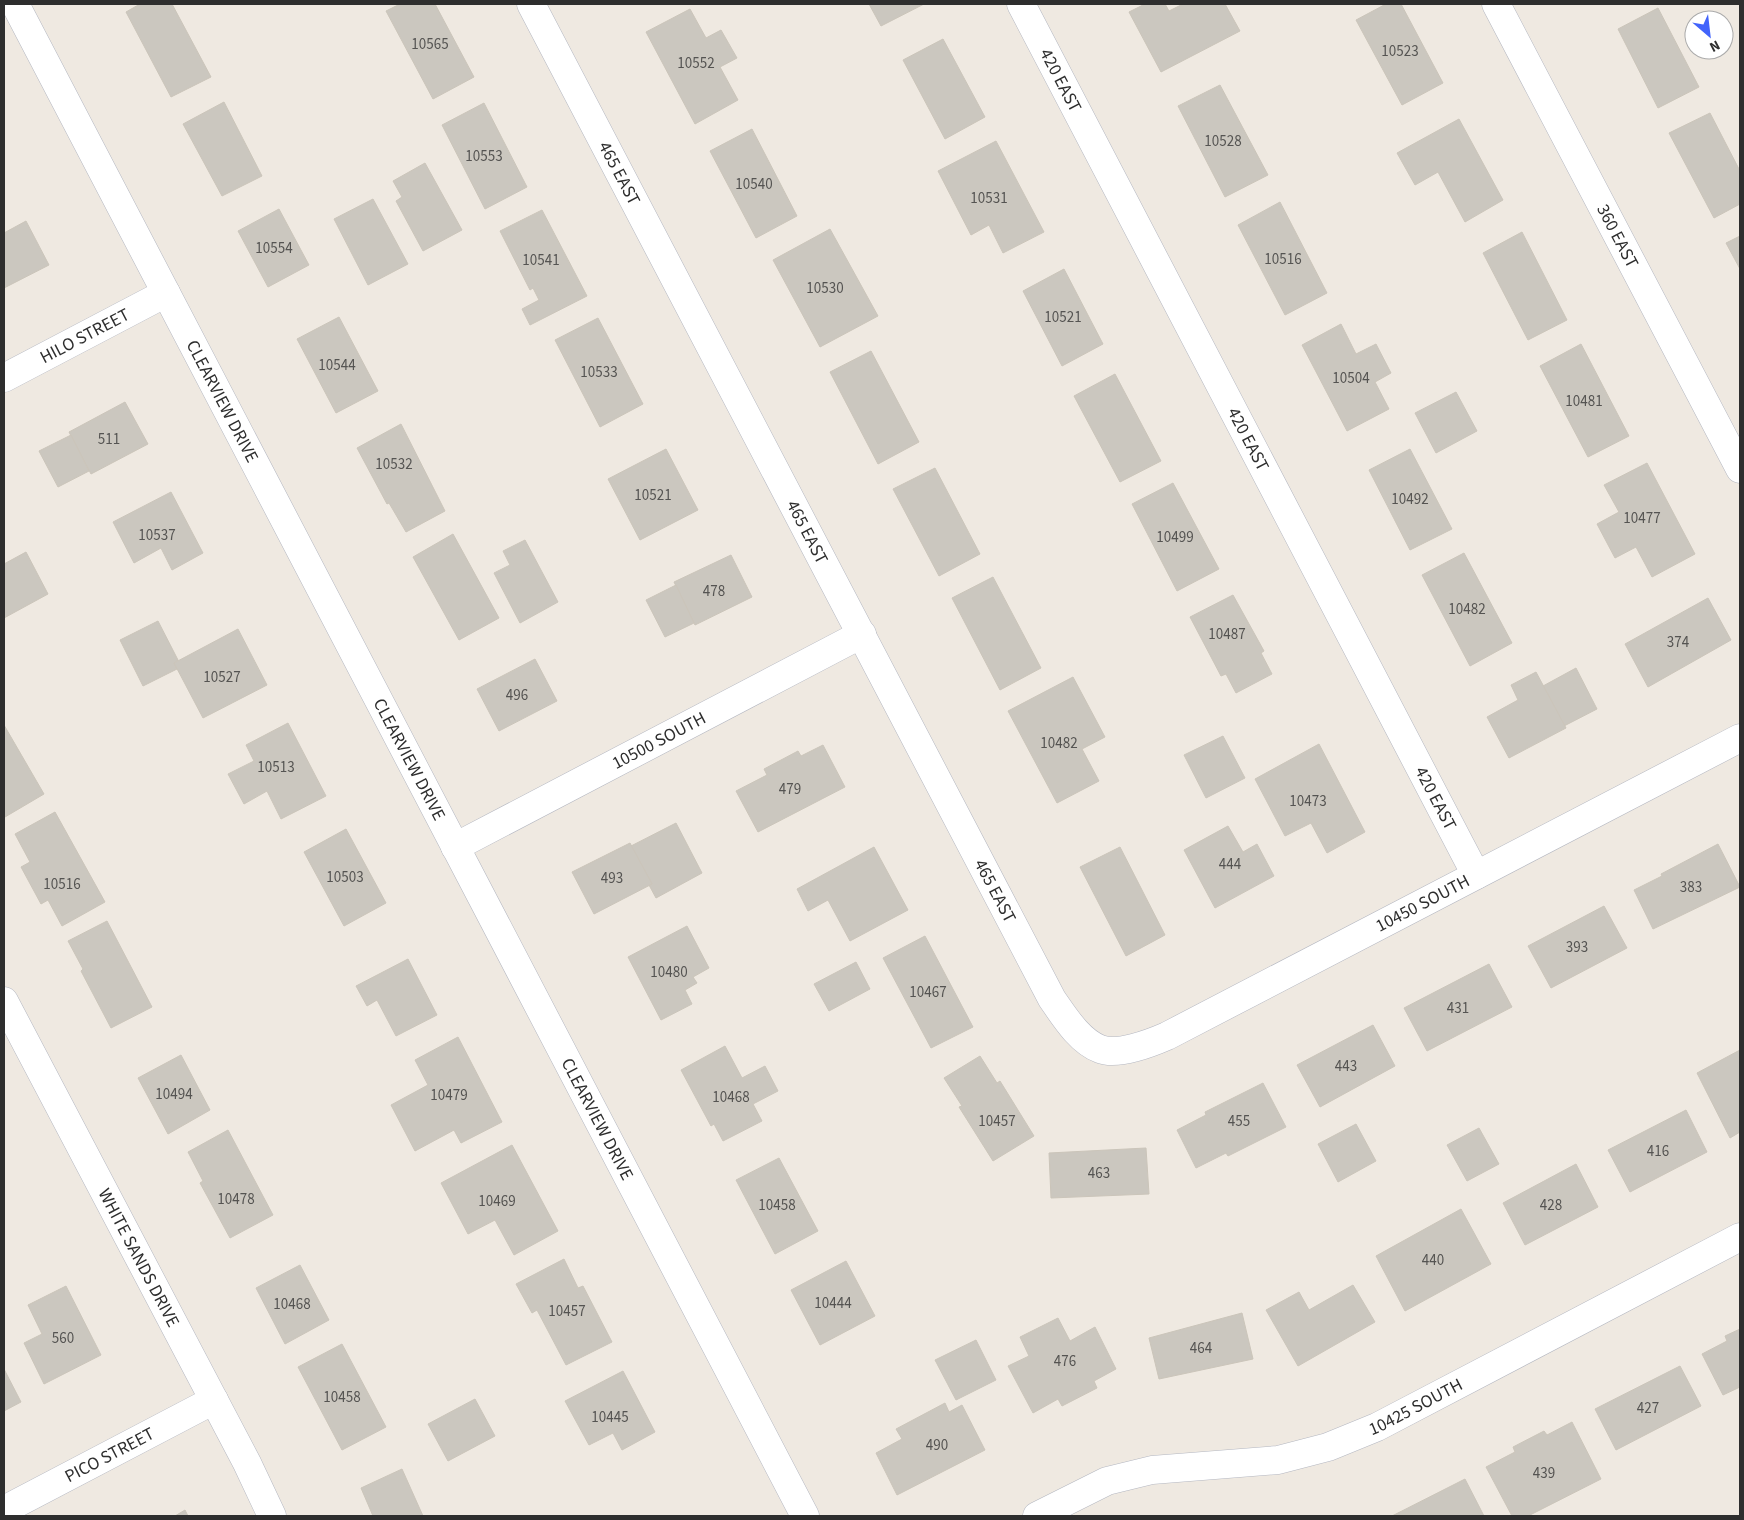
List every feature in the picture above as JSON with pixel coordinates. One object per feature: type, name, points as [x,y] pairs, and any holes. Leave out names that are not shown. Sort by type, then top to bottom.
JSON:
[{"type":"street","name":"CLEARVIEW DRIVE","points":[[15,4],[805,1516]]},
{"type":"street","name":"465 EAST","points":[[532,4],[1052,999],[1065,1018],[1082,1036],[1100,1050]]},
{"type":"street","name":"420 EAST","points":[[1021,4],[1476,875]]},
{"type":"street","name":"360 EAST","points":[[1496,4],[1740,469]]},
{"type":"street","name":"HILO STREET","points":[[4,378],[166,292]]},
{"type":"street","name":"10500 SOUTH","points":[[455,846],[862,634]]},
{"type":"street","name":"10450 SOUTH","points":[[1100,1050],[1122,1050],[1146,1045],[1167,1036],[1740,738]]},
{"type":"street","name":"WHITE SANDS DRIVE","points":[[4,1001],[247,1462],[272,1516]]},
{"type":"street","name":"10425 SOUTH","points":[[1036,1516],[1107,1481],[1152,1470],[1278,1460],[1328,1448],[1377,1427],[1740,1237]]},
{"type":"street","name":"PICO STREET","points":[[4,1510],[214,1400]]},
{"type":"building","points":[[140,4],[172,4],[211,77],[171,97],[126,12]]},
{"type":"building","points":[[400,4],[435,4],[474,77],[433,99],[386,11]]},
{"type":"building","points":[[869,4],[924,4],[881,26]]},
{"type":"building","points":[[1145,4],[1165,4],[1169,11],[1183,4],[1225,4],[1240,31],[1161,72],[1129,12]]},
{"type":"building","points":[[1386,4],[1401,4],[1443,83],[1402,105],[1356,20]]},
{"type":"building","points":[[1658,8],[1699,87],[1658,108],[1618,29]]},
{"type":"building","points":[[690,9],[706,38],[721,30],[737,58],[720,67],[738,100],[695,124],[646,32]]},
{"type":"building","points":[[943,39],[985,117],[945,139],[903,60]]},
{"type":"building","points":[[1220,85],[1268,175],[1225,197],[1178,106]]},
{"type":"building","points":[[224,102],[262,176],[222,196],[183,124]]},
{"type":"building","points":[[484,103],[527,187],[485,209],[442,125]]},
{"type":"building","points":[[1710,113],[1740,171],[1740,204],[1714,218],[1669,133]]},
{"type":"building","points":[[1459,119],[1503,200],[1465,222],[1438,172],[1415,185],[1397,153]]},
{"type":"building","points":[[752,129],[797,216],[756,238],[710,151]]},
{"type":"building","points":[[996,141],[1044,232],[1003,253],[989,225],[971,235],[938,171]]},
{"type":"building","points":[[425,163],[462,230],[423,251],[396,201],[402,197],[393,181]]},
{"type":"building","points":[[373,199],[408,264],[368,285],[334,219]]},
{"type":"building","points":[[1280,202],[1327,293],[1285,315],[1238,225]]},
{"type":"building","points":[[279,209],[309,265],[268,287],[238,231]]},
{"type":"building","points":[[542,210],[587,296],[530,325],[522,309],[539,300],[533,288],[530,290],[500,231]]},
{"type":"building","points":[[26,221],[49,265],[4,288],[4,233]]},
{"type":"building","points":[[830,229],[878,316],[820,347],[773,260]]},
{"type":"building","points":[[1522,232],[1567,320],[1528,340],[1483,253]]},
{"type":"building","points":[[1740,236],[1740,269],[1726,243]]},
{"type":"building","points":[[1064,269],[1103,344],[1062,366],[1023,291]]},
{"type":"building","points":[[339,317],[378,391],[336,413],[297,339]]},
{"type":"building","points":[[598,318],[643,404],[600,427],[555,340]]},
{"type":"building","points":[[1341,324],[1356,354],[1376,344],[1391,373],[1375,382],[1389,409],[1347,431],[1302,345]]},
{"type":"building","points":[[1581,344],[1629,436],[1588,457],[1540,366]]},
{"type":"building","points":[[871,351],[919,442],[878,464],[830,372]]},
{"type":"building","points":[[1115,374],[1161,461],[1120,482],[1074,396]]},
{"type":"building","points":[[1456,392],[1477,431],[1436,453],[1415,413]]},
{"type":"building","points":[[125,402],[148,444],[91,474],[69,432]]},
{"type":"building","points":[[401,424],[445,511],[406,532],[389,503],[387,504],[357,448]]},
{"type":"building","points":[[71,435],[89,471],[58,487],[39,451]]},
{"type":"building","points":[[666,449],[698,510],[640,540],[608,479]]},
{"type":"building","points":[[1410,449],[1452,529],[1410,550],[1369,470]]},
{"type":"building","points":[[1647,463],[1695,554],[1652,577],[1636,547],[1615,558],[1597,524],[1619,512],[1604,485]]},
{"type":"building","points":[[935,468],[980,554],[939,576],[893,489]]},
{"type":"building","points":[[1173,483],[1219,569],[1177,591],[1132,504]]},
{"type":"building","points":[[171,492],[203,553],[172,570],[161,548],[134,563],[113,522]]},
{"type":"building","points":[[453,534],[499,618],[459,640],[413,557]]},
{"type":"building","points":[[525,540],[558,602],[520,623],[494,573],[510,565],[503,551]]},
{"type":"building","points":[[26,552],[48,594],[4,618],[4,564]]},
{"type":"building","points":[[1464,553],[1512,643],[1470,666],[1422,575]]},
{"type":"building","points":[[731,555],[752,597],[695,625],[674,582]]},
{"type":"building","points":[[993,577],[1041,668],[1000,690],[952,598]]},
{"type":"building","points":[[676,585],[694,623],[665,637],[646,600]]},
{"type":"building","points":[[1233,595],[1264,651],[1261,653],[1272,674],[1236,693],[1226,674],[1221,676],[1190,617]]},
{"type":"building","points":[[1708,598],[1731,640],[1648,687],[1625,644]]},
{"type":"building","points":[[158,621],[178,660],[174,663],[177,669],[143,686],[120,640]]},
{"type":"building","points":[[238,629],[267,685],[203,718],[174,663]]},
{"type":"building","points":[[535,659],[557,701],[499,731],[477,689]]},
{"type":"building","points":[[1576,668],[1597,709],[1564,726],[1543,686]]},
{"type":"building","points":[[1536,672],[1566,728],[1509,758],[1487,717],[1518,700],[1511,685]]},
{"type":"building","points":[[1073,677],[1105,737],[1082,749],[1099,781],[1057,803],[1008,711]]},
{"type":"building","points":[[288,723],[326,796],[281,819],[267,791],[244,804],[228,774],[254,761],[246,745]]},
{"type":"building","points":[[4,725],[44,794],[5,817],[4,815]]},
{"type":"building","points":[[1223,736],[1245,778],[1206,798],[1184,755]]},
{"type":"building","points":[[1319,744],[1365,832],[1327,853],[1311,823],[1285,836],[1255,779]]},
{"type":"building","points":[[823,745],[845,787],[758,832],[736,791],[767,775],[764,769],[798,751],[801,756]]},
{"type":"building","points":[[55,812],[105,902],[62,926],[48,900],[41,904],[21,867],[30,862],[15,834]]},
{"type":"building","points":[[676,823],[702,873],[656,898],[649,885],[652,884],[631,846]]},
{"type":"building","points":[[1228,826],[1243,852],[1257,844],[1274,876],[1215,908],[1184,850]]},
{"type":"building","points":[[346,829],[386,903],[344,926],[304,852]]},
{"type":"building","points":[[630,843],[652,884],[594,914],[572,872]]},
{"type":"building","points":[[1718,844],[1740,887],[1653,929],[1634,890]]},
{"type":"building","points":[[874,847],[908,910],[850,941],[828,900],[808,911],[797,889]]},
{"type":"building","points":[[1120,847],[1165,935],[1126,956],[1080,867]]},
{"type":"building","points":[[1604,906],[1627,948],[1551,988],[1528,946]]},
{"type":"building","points":[[107,921],[152,1007],[111,1028],[81,971],[83,969],[68,941]]},
{"type":"building","points":[[687,926],[709,968],[693,977],[697,983],[685,990],[692,1004],[661,1020],[628,957]]},
{"type":"building","points":[[925,936],[973,1027],[931,1048],[883,958]]},
{"type":"building","points":[[408,959],[437,1015],[396,1036],[377,1000],[367,1006],[356,986]]},
{"type":"building","points":[[856,962],[870,989],[829,1011],[814,984]]},
{"type":"building","points":[[1489,964],[1512,1007],[1427,1051],[1404,1008]]},
{"type":"building","points":[[1373,1025],[1395,1066],[1320,1107],[1297,1065]]},
{"type":"building","points":[[458,1037],[502,1122],[461,1143],[454,1130],[415,1151],[391,1105],[428,1085],[415,1060]]},
{"type":"building","points":[[725,1046],[742,1078],[765,1066],[778,1091],[753,1104],[762,1121],[723,1141],[714,1124],[711,1126],[681,1070]]},
{"type":"building","points":[[1740,1050],[1740,1132],[1730,1138],[1697,1073]]},
{"type":"building","points":[[181,1055],[210,1110],[168,1134],[138,1078]]},
{"type":"building","points":[[980,1056],[997,1083],[1000,1081],[1034,1136],[993,1161],[959,1107],[962,1106],[944,1078]]},
{"type":"building","points":[[1263,1083],[1286,1127],[1228,1156],[1226,1153],[1196,1168],[1177,1130],[1206,1115],[1205,1112]]},
{"type":"building","points":[[1686,1110],[1707,1152],[1630,1192],[1608,1150]]},
{"type":"building","points":[[1356,1124],[1376,1161],[1338,1182],[1318,1144]]},
{"type":"building","points":[[1479,1128],[1499,1164],[1467,1181],[1447,1145]]},
{"type":"building","points":[[228,1130],[273,1215],[230,1238],[200,1183],[203,1181],[188,1152]]},
{"type":"building","points":[[512,1145],[558,1231],[514,1255],[495,1220],[468,1234],[441,1183]]},
{"type":"building","points":[[1146,1148],[1149,1194],[1051,1198],[1049,1153]]},
{"type":"building","points":[[779,1158],[818,1231],[775,1254],[736,1180]]},
{"type":"building","points":[[1576,1164],[1598,1207],[1525,1245],[1503,1203]]},
{"type":"building","points":[[1461,1209],[1491,1264],[1405,1311],[1376,1256]]},
{"type":"building","points":[[564,1259],[578,1288],[583,1286],[612,1342],[566,1365],[537,1310],[532,1313],[516,1284]]},
{"type":"building","points":[[846,1261],[875,1316],[820,1345],[791,1290]]},
{"type":"building","points":[[300,1265],[329,1320],[285,1344],[256,1288]]},
{"type":"building","points":[[1353,1285],[1375,1322],[1298,1366],[1266,1310],[1299,1292],[1309,1310]]},
{"type":"building","points":[[66,1286],[101,1355],[44,1384],[24,1343],[42,1334],[28,1305]]},
{"type":"building","points":[[1242,1313],[1253,1359],[1159,1379],[1149,1338]]},
{"type":"building","points":[[1058,1318],[1070,1341],[1095,1327],[1116,1369],[1094,1381],[1097,1388],[1062,1406],[1058,1399],[1033,1413],[1008,1366],[1029,1356],[1020,1337]]},
{"type":"building","points":[[1740,1329],[1740,1387],[1723,1395],[1702,1354],[1727,1341],[1725,1336]]},
{"type":"building","points":[[976,1340],[996,1380],[956,1400],[935,1360]]},
{"type":"building","points":[[342,1344],[386,1427],[342,1450],[298,1367]]},
{"type":"building","points":[[1680,1366],[1701,1406],[1616,1450],[1595,1409]]},
{"type":"building","points":[[4,1369],[21,1402],[4,1411]]},
{"type":"building","points":[[623,1371],[655,1432],[622,1450],[613,1433],[589,1445],[565,1401]]},
{"type":"building","points":[[475,1399],[495,1436],[448,1461],[428,1424]]},
{"type":"building","points":[[945,1403],[949,1412],[962,1405],[985,1450],[897,1495],[876,1453],[902,1439],[896,1429]]},
{"type":"building","points":[[1572,1422],[1601,1479],[1528,1516],[1512,1516],[1486,1467],[1515,1452],[1513,1447],[1544,1431],[1547,1435]]},
{"type":"building","points":[[402,1469],[423,1516],[373,1516],[361,1488]]},
{"type":"building","points":[[1465,1479],[1484,1516],[1392,1516]]},
{"type":"building","points":[[185,1510],[188,1516],[175,1516]]}]
